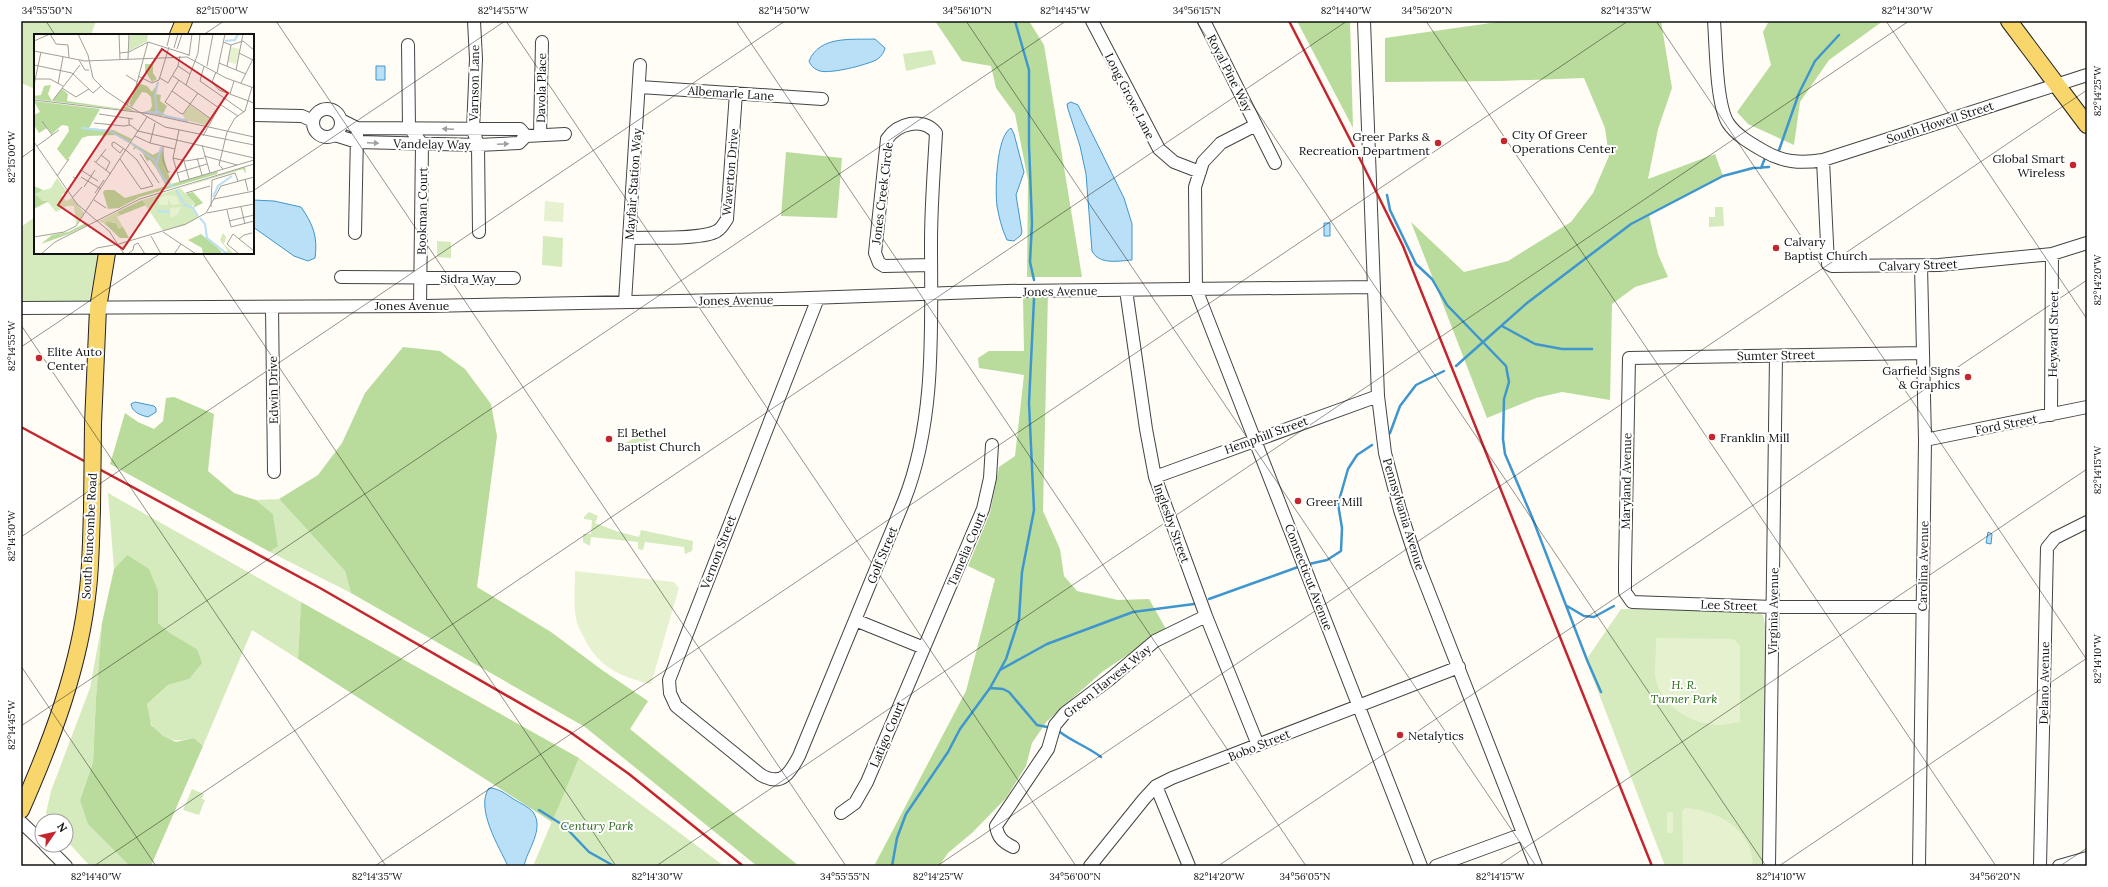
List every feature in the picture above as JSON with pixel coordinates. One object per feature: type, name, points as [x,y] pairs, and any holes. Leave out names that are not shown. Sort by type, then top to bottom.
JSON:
[{"type":"main road","points":[[178,34],[184,21]]},
{"type":"main road","points":[[2009,21],[2087,125]]},
{"type":"main road","name":"South Buncombe Road","points":[[21,810],[48,748],[78,649],[88,589],[92,510],[92,424],[98,308],[107,254]]},
{"type":"street","name":"Varnson Lane","points":[[474,21],[476,59],[473,130],[478,145],[479,232]]},
{"type":"street","name":"Long Grove Lane","points":[[1092,21],[1159,149],[1174,162],[1200,172]]},
{"type":"street","name":"Royal Pine Way","points":[[1204,21],[1275,163]]},
{"type":"street","name":"Pennsylvania Avenue","points":[[1364,21],[1378,396],[1385,453],[1400,510],[1417,562],[1536,866]]},
{"type":"street","name":"South Howell Street","points":[[1714,21],[1722,107],[1729,124],[1747,141],[1776,158],[1797,163],[1823,160],[2087,75]]},
{"type":"street","name":"Davola Place","points":[[540,135],[542,42]]},
{"type":"street","points":[[408,46],[409,127],[422,144]]},
{"type":"street","name":"Mayfair Station Way","points":[[625,302],[640,87],[640,65]]},
{"type":"street","name":"Albemarle Lane","points":[[640,87],[822,99]]},
{"type":"street","name":"Waverton Drive","points":[[629,238],[701,236],[716,232],[723,226],[727,220],[736,93]]},
{"type":"street","points":[[327,109],[336,112],[341,120],[340,129],[335,135],[326,138],[317,134],[313,126],[313,121],[318,112],[327,109]]},
{"type":"street","points":[[254,115],[302,116],[313,121]]},
{"type":"street","name":"Vandelay Way","points":[[341,120],[357,128],[409,127],[473,130],[520,129],[526,136]]},
{"type":"street","name":"Jones Creek Circle","points":[[931,265],[884,266],[879,263],[875,252],[887,139],[892,131],[897,128],[917,123],[927,126],[936,133],[931,294]]},
{"type":"street","points":[[1196,289],[1195,187],[1203,162],[1221,142],[1256,125]]},
{"type":"street","points":[[355,233],[357,128]]},
{"type":"street","name":"Vandelay Way","points":[[335,135],[357,142],[478,145],[519,143],[526,136],[565,134]]},
{"type":"street","name":"Bookman Court","points":[[420,306],[422,144]]},
{"type":"street","name":"Calvary Street","points":[[1823,160],[1828,264],[1832,266],[1921,266],[2052,254],[2087,243]]},
{"type":"street","name":"Heyward Street","points":[[2051,415],[2052,254]]},
{"type":"street","name":"Carolina Avenue","points":[[1919,866],[1925,440],[1921,266]]},
{"type":"street","name":"Sidra Way","points":[[341,277],[514,278]]},
{"type":"street","name":"Jones Avenue","points":[[21,308],[420,306],[1126,290],[1374,287]]},
{"type":"street","name":"Connecticut Avenue","points":[[1196,289],[1421,866]]},
{"type":"street","name":"Inglesby Street","points":[[1126,290],[1146,429],[1155,477],[1206,616],[1258,745]]},
{"type":"street","name":"Golf Street","points":[[761,775],[768,779],[776,780],[783,778],[791,770],[816,718],[918,463],[926,400],[932,311],[931,294]]},
{"type":"street","name":"Vernon Street","points":[[761,775],[676,706],[670,693],[669,680],[818,298]]},
{"type":"street","name":"Edwin Drive","points":[[272,307],[274,472]]},
{"type":"street","name":"Sumter Street","points":[[1629,358],[1923,353]]},
{"type":"street","name":"Virginia Avenue","points":[[1769,866],[1776,356]]},
{"type":"street","name":"Maryland Avenue","points":[[1629,358],[1625,592],[1632,602]]},
{"type":"street","name":"Hemphill Street","points":[[1155,477],[1378,396]]},
{"type":"street","name":"Ford Street","points":[[1925,440],[2087,407]]},
{"type":"street","name":"Tamelia Court","points":[[924,648],[983,510],[989,484],[992,445]]},
{"type":"street","name":"Delano Avenue","points":[[2040,866],[2047,548],[2055,538],[2087,522]]},
{"type":"street","name":"Lee Street","points":[[1632,602],[1773,606],[1922,607]]},
{"type":"street","name":"Green Harvest Way","points":[[1013,847],[997,835],[996,826],[1048,749],[1055,725],[1065,713],[1155,642],[1206,616]]},
{"type":"street","points":[[855,620],[924,648]]},
{"type":"street","name":"Latigo Court","points":[[841,813],[855,803],[867,782],[924,648]]},
{"type":"street","name":"Bobo Street","points":[[1090,866],[1156,786],[1172,778],[1459,667]]},
{"type":"street","points":[[1156,786],[1189,866]]},
{"type":"street","points":[[21,822],[34,834]]},
{"type":"street","points":[[1436,866],[1523,834]]},
{"type":"street","points":[[53,853],[66,866]]},
{"type":"street","points":[[2059,866],[2087,858]]},
{"type":"green space","points":[[21,21],[96,21],[91,34],[34,34],[34,89],[21,83]]},
{"type":"green space","points":[[935,21],[1029,21],[1044,45],[1082,277],[1027,277],[1028,180],[1015,114],[996,88],[991,66],[962,61]]},
{"type":"green space","points":[[1297,21],[1350,21],[1353,128]]},
{"type":"green space","points":[[1505,21],[1661,21],[1672,88],[1658,129],[1648,179],[1715,154],[1723,176],[1649,215],[1658,254],[1668,277],[1635,287],[1612,304],[1610,400],[1562,392],[1536,398],[1487,418],[1411,222],[1464,272],[1508,261],[1571,222],[1593,193],[1609,156],[1605,128],[1584,78],[1500,81],[1385,82],[1385,38]]},
{"type":"green space","points":[[1769,21],[1883,21],[1829,60],[1800,102],[1794,145],[1748,124],[1737,112],[1771,65],[1763,32]]},
{"type":"green space","points":[[932,50],[936,64],[906,71],[903,54]]},
{"type":"green space","points":[[786,152],[842,158],[837,218],[781,216]]},
{"type":"green space","points":[[545,201],[564,203],[563,222],[544,221]]},
{"type":"green space","points":[[1715,207],[1723,207],[1724,226],[1709,227],[1709,217],[1715,217]]},
{"type":"green space","points":[[34,218],[34,254],[99,254],[89,302],[21,306],[21,227]]},
{"type":"green space","points":[[543,236],[563,238],[562,267],[542,265]]},
{"type":"green space","points":[[437,241],[451,242],[451,258],[437,257]]},
{"type":"green space","points":[[1048,293],[1043,511],[1060,549],[1064,576],[1077,591],[1118,600],[1149,599],[1166,629],[1102,672],[1047,721],[1032,743],[1026,766],[1006,798],[973,832],[948,853],[939,866],[874,866],[966,691],[995,579],[968,566],[990,513],[999,467],[1015,456],[1024,375],[979,368],[978,358],[989,351],[1024,351],[1023,298]]},
{"type":"green space","points":[[403,347],[440,351],[465,369],[491,404],[497,436],[477,587],[551,632],[602,670],[648,701],[630,729],[799,866],[757,866],[585,727],[351,593],[345,571],[279,499],[318,475],[342,443],[365,393]]},
{"type":"green space","points":[[174,397],[214,414],[208,471],[234,493],[256,500],[273,514],[278,546],[270,552],[110,464],[125,413],[138,422],[154,429],[163,421],[166,398]]},
{"type":"green space","points":[[648,431],[652,439],[629,451],[625,443]]},
{"type":"green space","points":[[108,493],[301,602],[298,659],[252,630],[203,746],[194,738],[176,740],[166,738],[156,731],[148,715],[147,704],[168,685],[189,679],[197,649],[170,633],[158,623],[158,591],[127,555],[114,569]]},
{"type":"green space","points":[[279,499],[345,571],[351,593],[270,552],[278,546],[273,514],[256,500]]},
{"type":"green space","points":[[589,512],[598,516],[595,523],[616,531],[639,537],[641,530],[693,541],[692,551],[685,554],[684,547],[645,542],[643,550],[638,549],[638,542],[591,537],[590,546],[583,542],[583,534],[591,534],[592,520],[584,519]]},
{"type":"green space","points":[[127,555],[149,569],[158,591],[158,623],[170,633],[197,649],[202,663],[189,679],[168,685],[147,704],[151,725],[163,736],[176,742],[194,738],[203,746],[151,866],[130,866],[88,824],[80,800],[93,762],[102,623],[114,569]]},
{"type":"green space","points":[[575,571],[674,582],[679,588],[651,684],[630,678],[612,670],[597,658],[591,650],[577,623],[575,604]]},
{"type":"green space","points":[[301,602],[579,758],[552,822],[298,659]]},
{"type":"green space","name":"H. R. Turner Park","points":[[1621,609],[1750,610],[1763,615],[1766,629],[1762,866],[1665,866],[1586,660]]},
{"type":"green space","points":[[102,623],[93,762],[80,800],[130,866],[90,866],[74,849],[74,813],[46,813],[51,791],[90,688]]},
{"type":"green space","points":[[1656,638],[1734,639],[1740,646],[1740,722],[1721,725],[1707,724],[1687,717],[1669,704],[1658,686],[1655,675]]},
{"type":"green space","name":"Century Park","points":[[579,758],[724,866],[533,866]]},
{"type":"green space","points":[[192,789],[204,794],[202,799],[205,800],[199,815],[183,810]]},
{"type":"green space","points":[[1685,808],[1721,817],[1731,824],[1740,832],[1747,842],[1751,853],[1753,866],[1683,866],[1682,811]]},
{"type":"green space","points":[[1667,812],[1673,812],[1673,833],[1667,833]]},
{"type":"water","points":[[875,39],[885,48],[884,52],[877,59],[865,64],[825,72],[814,68],[809,61],[814,53],[829,43],[847,40]]},
{"type":"water","points":[[376,66],[385,66],[385,80],[376,80]]},
{"type":"water","points":[[1071,102],[1078,105],[1124,198],[1132,224],[1132,260],[1104,260],[1095,255],[1092,251],[1086,174],[1080,146],[1068,109],[1067,104]]},
{"type":"water","points":[[1011,128],[1024,172],[1016,195],[1022,232],[1021,235],[1014,241],[1007,240],[1005,236],[996,199],[999,152],[1006,133]]},
{"type":"water","points":[[254,200],[274,201],[301,207],[309,219],[314,231],[316,244],[315,258],[308,261],[294,256],[254,228]]},
{"type":"water","points":[[1324,223],[1330,223],[1330,236],[1324,236]]},
{"type":"water","points":[[135,402],[154,406],[156,408],[156,412],[148,417],[139,414],[133,409],[131,404]]},
{"type":"water","points":[[1988,532],[1992,534],[1991,544],[1986,543]]},
{"type":"water","points":[[489,788],[500,790],[533,812],[537,825],[536,832],[524,866],[508,866],[494,838],[486,816],[485,806],[485,796]]},
{"type":"waterway","points":[[1015,21],[1029,70],[1029,145],[1032,223],[1030,262],[1034,280]]},
{"type":"waterway","points":[[1778,153],[1799,93],[1815,61],[1839,35]]},
{"type":"waterway","points":[[1761,168],[1765,158]]},
{"type":"waterway","points":[[1456,366],[1527,303],[1631,224],[1723,176],[1753,168],[1769,167]]},
{"type":"waterway","points":[[1387,195],[1390,210],[1416,264],[1432,279],[1447,305],[1506,366],[1509,382],[1504,399],[1503,439],[1505,454],[1532,517],[1587,660],[1601,692]]},
{"type":"waterway","points":[[892,866],[897,838],[906,814],[948,752],[960,729],[990,688],[1006,659],[1019,619],[1022,572],[1034,510],[1029,403],[1034,299]]},
{"type":"waterway","points":[[1502,326],[1535,344],[1562,349],[1592,349]]},
{"type":"waterway","points":[[1390,433],[1400,406],[1416,385],[1444,371]]},
{"type":"waterway","points":[[1309,564],[1327,560],[1341,551],[1342,528],[1338,504],[1348,469],[1357,455],[1372,445]]},
{"type":"waterway","points":[[1209,599],[1298,567]]},
{"type":"waterway","points":[[1000,670],[1047,644],[1133,612],[1194,604]]},
{"type":"waterway","points":[[1567,606],[1584,616],[1594,617],[1614,606]]},
{"type":"waterway","points":[[990,688],[1003,689],[1009,692],[1037,725],[1047,727]]},
{"type":"waterway","points":[[1060,732],[1101,757]]},
{"type":"waterway","points":[[539,810],[566,827]]},
{"type":"waterway","points":[[569,831],[589,852],[614,866]]},
{"type":"railway","points":[[1289,21],[1403,246],[1652,866]]},
{"type":"railway","points":[[21,427],[320,588],[570,732],[629,774],[743,866]]},
{"type":"place","name":"City Of Greer Operations Center","points":[[1504,141]]},
{"type":"place","name":"Greer Parks & Recreation Department","points":[[1438,143]]},
{"type":"place","name":"Global Smart Wireless","points":[[2073,165]]},
{"type":"place","name":"Calvary Baptist Church","points":[[1776,248]]},
{"type":"place","name":"Elite Auto Center","points":[[39,358]]},
{"type":"place","name":"Garfield Signs & Graphics","points":[[1968,377]]},
{"type":"place","name":"Franklin Mill","points":[[1712,437]]},
{"type":"place","name":"El Bethel Baptist Church","points":[[609,439]]},
{"type":"place","name":"Greer Mill","points":[[1298,501]]},
{"type":"place","name":"Netalytics","points":[[1400,735]]}]
